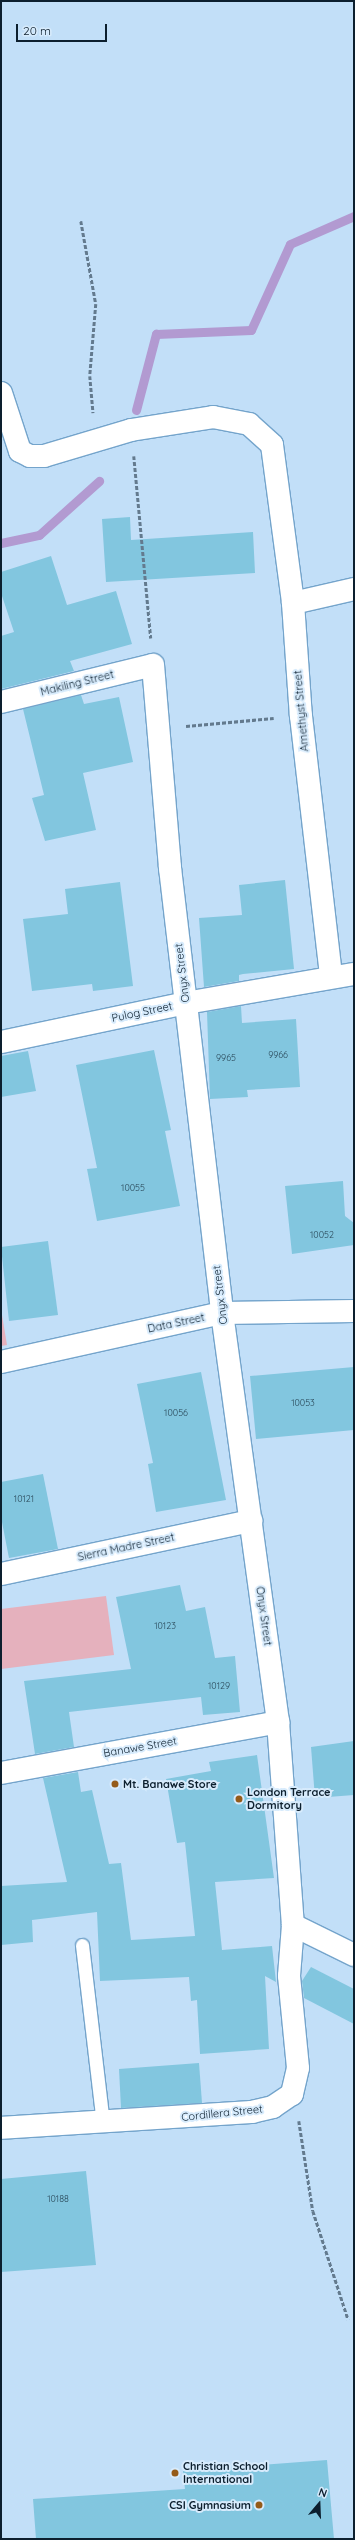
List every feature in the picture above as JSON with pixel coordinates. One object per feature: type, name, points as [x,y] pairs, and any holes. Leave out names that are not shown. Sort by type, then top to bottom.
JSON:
[{"type":"street","points":[[1,393],[20,451],[30,456],[95,442],[131,430]]},
{"type":"street","name":"Amethyst Street","points":[[131,430],[213,417],[249,424],[272,445],[293,603],[301,716],[331,976]]},
{"type":"street","points":[[293,603],[354,589]]},
{"type":"street","name":"Makiling Street","points":[[1,702],[153,665]]},
{"type":"street","name":"Onyx Street","points":[[153,665],[156,728],[222,1313],[278,1722],[293,1924]]},
{"type":"street","name":"Pulog Street","points":[[1,1042],[186,1003],[331,976],[354,974]]},
{"type":"street","name":"Data Street","points":[[1,1362],[222,1313],[354,1311]]},
{"type":"street","name":"Sierra Madre Street","points":[[1,1574],[251,1521]]},
{"type":"street","name":"Banawe Street","points":[[1,1772],[278,1722]]},
{"type":"street","points":[[292,2094],[298,2068],[289,1976],[293,1924],[354,1955]]},
{"type":"street","name":"Cordillera Street","points":[[1,2128],[103,2124],[252,2112],[273,2107],[292,2094]]},
{"type":"lane","points":[[82,1944],[103,2124]]},
{"type":"path","points":[[81,221],[96,304],[90,376],[95,442]]},
{"type":"path","points":[[131,430],[153,665]]},
{"type":"path","points":[[156,728],[301,716]]},
{"type":"path","points":[[292,2094],[301,2132],[313,2211],[348,2319]]},
{"type":"shaded area","points":[[1,1309],[7,1345],[1,1346]]},
{"type":"shaded area","points":[[106,1596],[114,1655],[1,1669],[1,1609]]},
{"type":"building","points":[[130,517],[131,540],[253,532],[255,573],[106,582],[102,519]]},
{"type":"building","points":[[51,556],[67,605],[116,591],[132,644],[70,661],[74,671],[1,689],[1,636],[14,632],[1,593],[1,572]]},
{"type":"building","points":[[81,695],[84,704],[119,697],[133,762],[83,773],[96,830],[45,841],[32,798],[44,795],[23,709]]},
{"type":"building","points":[[285,880],[294,969],[243,974],[239,975],[239,981],[204,987],[199,918],[242,915],[239,885]]},
{"type":"building","points":[[120,882],[133,986],[93,991],[92,984],[32,991],[23,919],[68,914],[65,889]]},
{"type":"building","points":[[241,1006],[242,1023],[296,1019],[300,1087],[247,1090],[248,1097],[210,1099],[207,1012]]},
{"type":"building","points":[[154,1050],[171,1130],[165,1131],[180,1206],[97,1221],[87,1169],[97,1168],[76,1065]]},
{"type":"building","points":[[28,1051],[36,1091],[1,1097],[1,1056]]},
{"type":"building","points":[[343,1181],[345,1216],[354,1223],[354,1245],[292,1254],[285,1186]]},
{"type":"building","points":[[48,1241],[58,1315],[9,1321],[1,1247]]},
{"type":"building","points":[[354,1367],[354,1430],[256,1439],[250,1376]]},
{"type":"building","points":[[201,1372],[226,1500],[156,1512],[148,1464],[153,1463],[137,1384]]},
{"type":"building","points":[[43,1474],[58,1549],[9,1558],[1,1517],[1,1482]]},
{"type":"building","points":[[180,1585],[186,1611],[205,1607],[215,1658],[235,1656],[240,1712],[203,1715],[201,1697],[69,1712],[74,1747],[35,1754],[24,1681],[131,1669],[116,1597]]},
{"type":"building","points":[[354,1741],[354,1795],[315,1798],[311,1747]]},
{"type":"building","points":[[257,1755],[274,1878],[215,1882],[222,1950],[272,1946],[276,1982],[265,1976],[269,2049],[200,2054],[197,2000],[191,2001],[189,1977],[100,1981],[97,1912],[32,1920],[33,1942],[1,1945],[1,1886],[67,1882],[43,1778],[78,1772],[81,1792],[92,1790],[109,1864],[121,1863],[131,1940],[195,1936],[185,1842],[177,1843],[166,1779],[211,1771],[209,1762]]},
{"type":"building","points":[[311,1967],[354,1989],[354,2024],[304,1998],[302,1981]]},
{"type":"building","points":[[199,2063],[202,2103],[121,2108],[119,2069]]},
{"type":"building","points":[[86,2171],[96,2265],[1,2272],[1,2179]]},
{"type":"building","name":"CSI Gymnasium","points":[[327,2460],[334,2539],[36,2539],[33,2499],[185,2489],[183,2471]]},
{"type":"waterway","points":[[136,410],[156,334],[251,330],[290,244],[354,216]]},
{"type":"waterway","points":[[1,543],[39,535],[99,481]]},
{"type":"place","name":"Mt. Banawe Store","points":[[115,1784]]},
{"type":"place","name":"London Terrace Dormitory","points":[[239,1799]]},
{"type":"place","name":"Christian School International","points":[[175,2473]]},
{"type":"place","name":"CSI Gymnasium","points":[[259,2505]]}]
